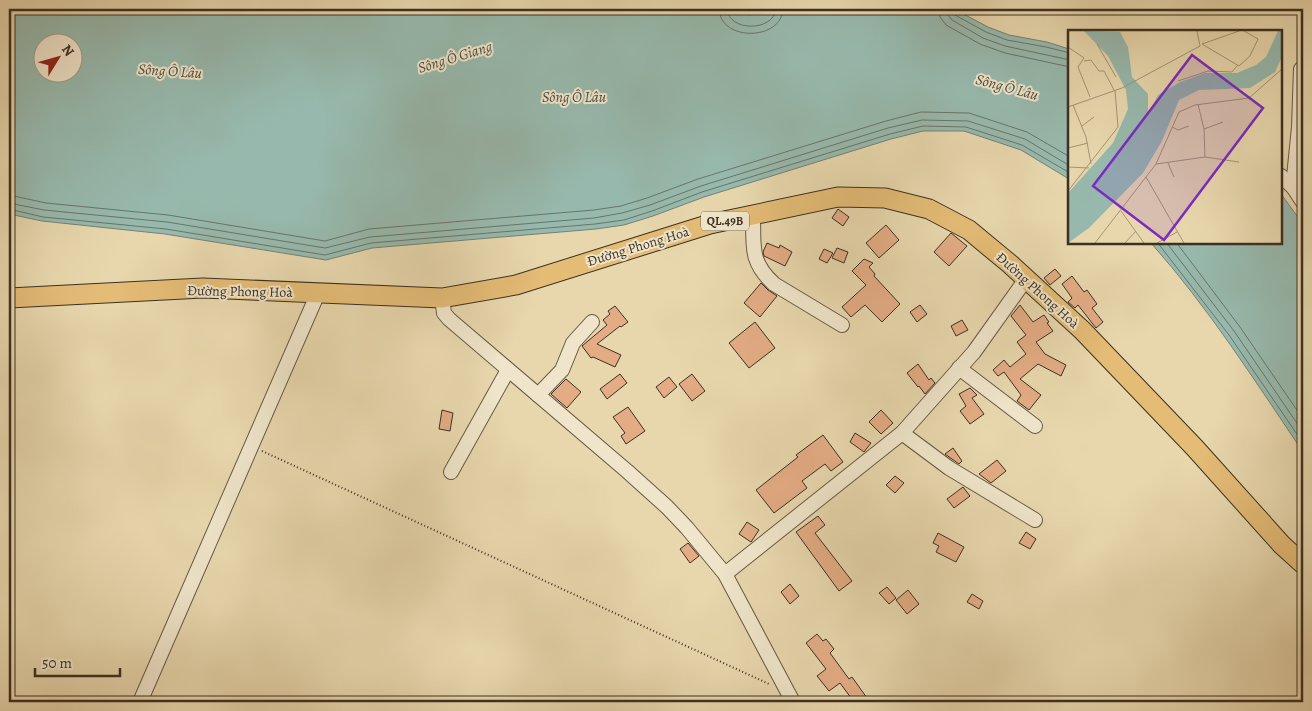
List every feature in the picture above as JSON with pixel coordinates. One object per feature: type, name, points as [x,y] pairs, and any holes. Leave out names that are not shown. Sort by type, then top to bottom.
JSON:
[{"type":"main road","name":"Đường Phong Hoà","points":[[9,298],[203,288],[442,298],[516,285],[710,224],[838,197],[885,198],[929,210],[970,230],[1026,279],[1082,330],[1195,448],[1282,545],[1303,564]]},
{"type":"street","points":[[1293,187],[1299,127],[1301,70]]},
{"type":"street","points":[[1282,177],[1293,187],[1303,202]]},
{"type":"street","points":[[752,215],[754,257],[766,276],[774,284],[842,325]]},
{"type":"street","points":[[725,574],[902,433],[992,329],[1026,279]]},
{"type":"street","points":[[140,702],[318,293]]},
{"type":"street","points":[[442,298],[444,313],[449,319],[667,507],[704,547],[725,574],[793,702]]},
{"type":"street","points":[[538,395],[562,370],[573,343],[592,322]]},
{"type":"street","points":[[959,368],[1035,426]]},
{"type":"street","points":[[450,472],[508,370]]},
{"type":"street","points":[[902,433],[950,468],[1035,520]]},
{"type":"path","points":[[251,446],[772,686]]},
{"type":"water","points":[[9,9],[732,9],[749,15],[772,9],[954,9],[988,27],[1009,35],[1047,42],[1068,49],[1068,178],[1021,150],[964,131],[923,131],[891,139],[704,197],[624,225],[596,229],[372,248],[326,260],[165,234],[42,221],[9,214]]},
{"type":"water","points":[[1282,195],[1303,224],[1303,452],[1249,372],[1172,267],[1152,244],[1282,244]]},
{"type":"building","points":[[838,209],[849,217],[843,226],[832,218]]},
{"type":"building","points":[[886,225],[899,240],[879,258],[866,243]]},
{"type":"building","points":[[951,233],[967,246],[949,266],[934,252]]},
{"type":"building","points":[[767,243],[779,248],[780,245],[792,252],[785,266],[764,256],[763,252]]},
{"type":"building","points":[[837,248],[848,252],[844,263],[832,258]]},
{"type":"building","points":[[824,249],[833,253],[827,263],[819,259]]},
{"type":"building","points":[[864,259],[873,263],[869,267],[875,274],[874,276],[900,304],[882,322],[865,305],[851,317],[842,307],[866,285],[852,271]]},
{"type":"building","points":[[1055,269],[1061,276],[1050,285],[1044,278]]},
{"type":"building","points":[[1072,276],[1084,292],[1087,290],[1097,304],[1092,308],[1103,322],[1096,328],[1078,305],[1075,308],[1068,302],[1072,298],[1062,284]]},
{"type":"building","points":[[761,283],[777,296],[760,317],[744,303]]},
{"type":"building","points":[[920,305],[927,314],[917,322],[910,312]]},
{"type":"building","points":[[1020,305],[1033,322],[1044,315],[1053,331],[1036,342],[1045,354],[1066,365],[1061,376],[1038,364],[1020,379],[1041,395],[1029,410],[1017,401],[1021,395],[1004,372],[998,376],[993,370],[1004,360],[1010,367],[1026,354],[1017,342],[1026,335],[1011,316]]},
{"type":"building","points":[[615,306],[628,322],[597,344],[621,355],[615,367],[593,357],[591,358],[582,346],[607,325],[603,320],[610,314],[608,311]]},
{"type":"building","points":[[962,320],[968,330],[956,336],[951,326]]},
{"type":"building","points":[[755,322],[775,348],[749,368],[729,343]]},
{"type":"building","points":[[918,364],[929,380],[931,378],[935,383],[925,394],[907,373]]},
{"type":"building","points":[[620,374],[627,383],[607,399],[600,389]]},
{"type":"building","points":[[692,374],[705,391],[692,401],[679,384]]},
{"type":"building","points":[[669,377],[677,387],[664,398],[656,387]]},
{"type":"building","points":[[566,379],[581,392],[567,408],[551,394]]},
{"type":"building","points":[[970,388],[977,395],[972,398],[984,414],[970,424],[960,411],[966,406],[959,394]]},
{"type":"building","points":[[628,407],[645,431],[626,444],[621,436],[625,433],[613,417]]},
{"type":"building","points":[[442,410],[453,413],[450,431],[439,429]]},
{"type":"building","points":[[881,410],[893,423],[881,434],[869,422]]},
{"type":"building","points":[[855,433],[871,443],[864,452],[850,442]]},
{"type":"building","points":[[823,435],[843,462],[831,471],[825,464],[802,481],[807,488],[774,513],[756,490],[798,457],[796,455]]},
{"type":"building","points":[[953,448],[962,461],[959,464],[945,454]]},
{"type":"building","points":[[997,460],[1006,471],[991,483],[979,474]]},
{"type":"building","points":[[895,476],[904,483],[895,493],[886,485]]},
{"type":"building","points":[[963,487],[970,496],[954,508],[947,499]]},
{"type":"building","points":[[818,516],[825,525],[815,533],[852,581],[839,591],[796,532]]},
{"type":"building","points":[[747,522],[759,530],[751,542],[739,534]]},
{"type":"building","points":[[1026,532],[1036,539],[1030,549],[1019,543]]},
{"type":"building","points":[[938,533],[964,547],[956,562],[936,552],[939,546],[933,543]]},
{"type":"building","points":[[688,543],[699,556],[690,563],[680,549]]},
{"type":"building","points":[[790,584],[799,596],[790,604],[781,592]]},
{"type":"building","points":[[887,587],[896,598],[889,604],[879,593]]},
{"type":"building","points":[[908,590],[919,604],[907,614],[896,600]]},
{"type":"building","points":[[972,594],[983,601],[979,609],[967,602]]},
{"type":"building","points":[[817,634],[823,641],[826,639],[834,649],[830,653],[849,679],[852,677],[867,698],[862,702],[854,702],[840,683],[829,691],[817,676],[826,669],[806,643]]},
{"type":"water label","name":"Sông Ô Giang","points":[[455,57]]},
{"type":"water label","name":"Sông Ô Lâu","points":[[170,71]]},
{"type":"water label","name":"Sông Ô Lâu","points":[[1007,87]]},
{"type":"water label","name":"Sông Ô Lâu","points":[[574,97]]}]
